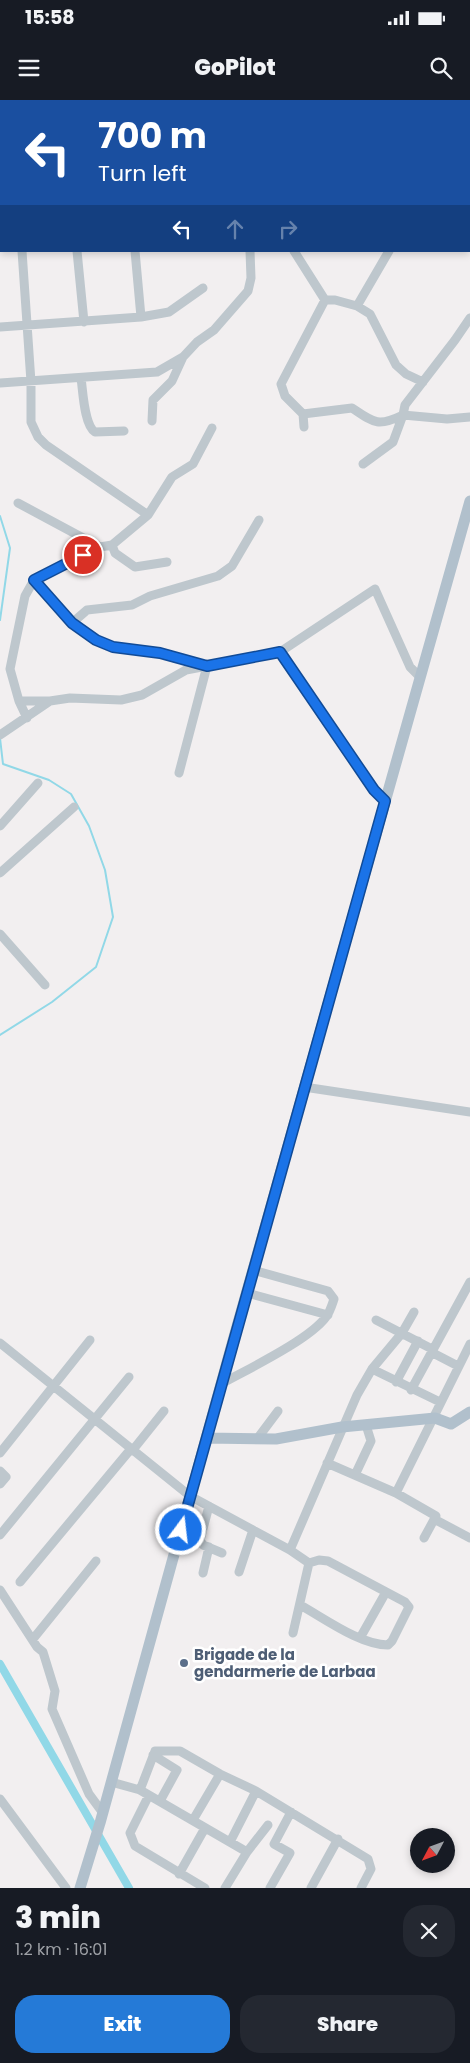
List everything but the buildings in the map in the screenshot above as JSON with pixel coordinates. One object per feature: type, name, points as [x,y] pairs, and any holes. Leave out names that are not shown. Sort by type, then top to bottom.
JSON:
[{"type":"main road","points":[[80,1888],[470,501]]},
{"type":"main road","points":[[206,1438],[276,1439],[342,1427],[435,1418],[451,1424],[470,1412]]},
{"type":"street","points":[[22,252],[31,382],[31,422],[38,437],[46,445],[148,515]]},
{"type":"street","points":[[77,252],[84,322]]},
{"type":"street","points":[[135,252],[141,317]]},
{"type":"street","points":[[0,383],[157,372],[183,357],[197,342],[214,330],[248,291],[250,252]]},
{"type":"street","points":[[295,252],[325,300]]},
{"type":"street","points":[[357,306],[387,254]]},
{"type":"street","points":[[0,327],[141,317],[170,312],[203,288]]},
{"type":"street","points":[[325,300],[335,300],[357,306],[370,314],[396,365],[406,374],[423,382]]},
{"type":"street","points":[[304,427],[303,414],[285,396],[282,384],[325,300]]},
{"type":"street","points":[[363,464],[393,442],[403,415],[404,405],[470,318]]},
{"type":"street","points":[[152,421],[153,400],[172,382],[183,357]]},
{"type":"street","points":[[81,378],[91,430],[95,432],[124,431]]},
{"type":"street","points":[[303,414],[352,408],[374,423],[388,422],[403,415],[431,418],[470,417]]},
{"type":"street","points":[[27,718],[19,701],[10,669],[25,596],[34,580],[100,547],[112,545],[148,515],[172,477],[193,464],[212,428]]},
{"type":"street","points":[[18,503],[100,547]]},
{"type":"street","points":[[72,623],[87,610],[132,605],[150,596],[218,576],[232,566],[259,520]]},
{"type":"street","points":[[112,545],[115,554],[135,567],[167,562]]},
{"type":"street","points":[[34,580],[72,623],[96,640],[113,647],[160,653],[207,666]]},
{"type":"street","points":[[19,701],[50,701],[70,698],[120,700],[142,695],[186,670],[280,652],[375,589],[410,667],[420,677]]},
{"type":"street","points":[[280,652],[374,790],[385,801]]},
{"type":"street","points":[[179,773],[207,666]]},
{"type":"street","points":[[0,735],[50,701]]},
{"type":"street","points":[[0,826],[38,783]]},
{"type":"street","points":[[0,873],[74,808]]},
{"type":"street","points":[[0,934],[45,985]]},
{"type":"street","points":[[304,1087],[470,1112]]},
{"type":"street","points":[[221,1384],[303,1337],[319,1325],[328,1315],[334,1299],[328,1291],[253,1270]]},
{"type":"street","points":[[411,1390],[470,1282]]},
{"type":"street","points":[[247,1293],[328,1315]]},
{"type":"street","points":[[290,1550],[357,1395],[372,1369],[402,1333],[414,1312]]},
{"type":"street","points":[[376,1320],[418,1341],[458,1366]]},
{"type":"street","points":[[0,1453],[90,1340]]},
{"type":"street","points":[[396,1382],[418,1341]]},
{"type":"street","points":[[0,1344],[131,1451],[190,1496],[290,1550],[310,1563]]},
{"type":"street","points":[[396,1493],[435,1418],[440,1402],[470,1344]]},
{"type":"street","points":[[372,1369],[411,1390],[440,1402]]},
{"type":"street","points":[[0,1534],[129,1377]]},
{"type":"street","points":[[20,1582],[164,1411]]},
{"type":"street","points":[[257,1439],[278,1411]]},
{"type":"street","points":[[355,1475],[371,1441],[366,1425]]},
{"type":"street","points":[[326,1463],[396,1493],[436,1516],[424,1538]]},
{"type":"street","points":[[0,1471],[6,1477],[0,1484]]},
{"type":"street","points":[[209,1506],[200,1540],[222,1553]]},
{"type":"street","points":[[434,1519],[470,1538]]},
{"type":"street","points":[[239,1572],[253,1530]]},
{"type":"street","points":[[203,1573],[209,1547]]},
{"type":"street","points":[[300,1605],[360,1638],[384,1645],[388,1645],[392,1641],[409,1607],[386,1592],[328,1561],[319,1560],[310,1563]]},
{"type":"street","points":[[33,1639],[96,1561]]},
{"type":"street","points":[[293,1633],[310,1563]]},
{"type":"street","points":[[0,1590],[42,1652],[55,1691],[52,1709],[101,1818]]},
{"type":"street","points":[[360,1638],[386,1592]]},
{"type":"street","points":[[140,1790],[155,1751],[180,1751],[220,1774],[256,1791],[338,1839],[368,1859],[371,1869],[361,1888]]},
{"type":"street","points":[[153,1755],[177,1770],[160,1801]]},
{"type":"street","points":[[193,1820],[220,1774]]},
{"type":"street","points":[[111,1782],[140,1790],[247,1852]]},
{"type":"street","points":[[230,1842],[256,1791]]},
{"type":"street","points":[[149,1795],[130,1833],[135,1846],[205,1888]]},
{"type":"street","points":[[0,1799],[66,1888]]},
{"type":"street","points":[[270,1888],[290,1853],[274,1844],[291,1812]]},
{"type":"street","points":[[225,1888],[247,1852],[268,1825]]},
{"type":"street","points":[[180,1874],[205,1828]]},
{"type":"street","points":[[311,1888],[338,1839]]},
{"type":"waterway","points":[[0,516],[10,548],[0,620]]},
{"type":"waterway","points":[[0,738],[3,764],[49,780],[71,794],[89,826],[105,870],[113,917],[96,967],[52,1002],[0,1035]]},
{"type":"waterway","points":[[0,1664],[129,1888]]},
{"type":"place","name":"Brigade de la gendarmerie de Larbaa","points":[[184,1663]]},
{"type":"route","points":[[83,555],[34,580],[72,623],[96,640],[113,647],[160,653],[207,666],[280,652],[374,790],[385,801],[181,1530]]}]
